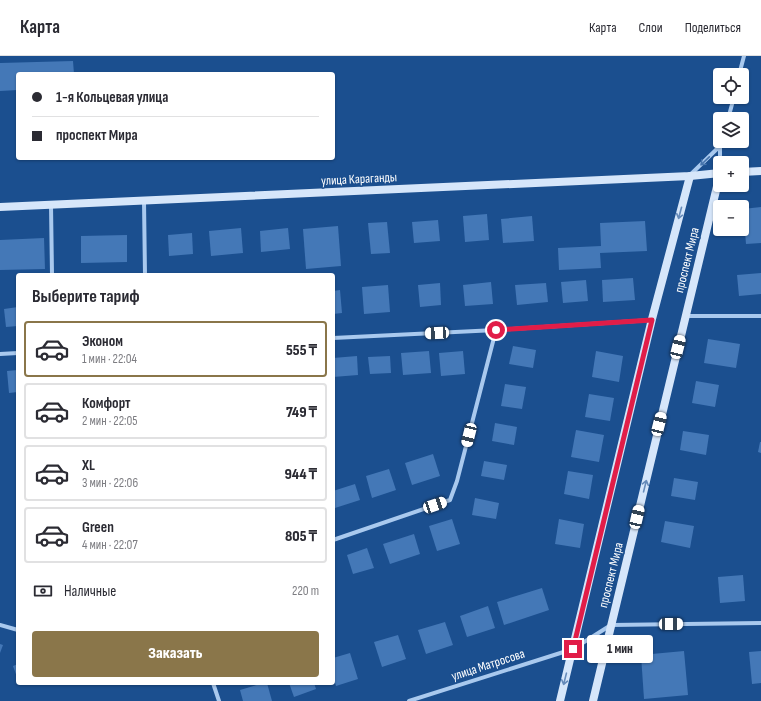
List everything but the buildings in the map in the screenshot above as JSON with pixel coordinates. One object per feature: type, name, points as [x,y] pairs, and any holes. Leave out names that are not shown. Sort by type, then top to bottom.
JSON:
[{"type":"main road","points":[[749,172],[761,171]]},
{"type":"main road","name":"улица Караганды","points":[[0,207],[713,174]]},
{"type":"main road","name":"проспект Мира","points":[[560,701],[652,320],[690,176]]},
{"type":"main road","name":"проспект Мира","points":[[593,701],[716,192]]},
{"type":"street","points":[[741,68],[744,56]]},
{"type":"street","points":[[690,176],[718,148]]},
{"type":"street","points":[[144,200],[145,273]]},
{"type":"street","points":[[51,205],[52,273]]},
{"type":"street","points":[[685,316],[761,316]]},
{"type":"street","points":[[335,338],[652,320]]},
{"type":"street","points":[[335,539],[450,500],[457,481],[496,330]]},
{"type":"street","points":[[0,354],[16,353]]},
{"type":"street","points":[[611,625],[761,623]]},
{"type":"street","points":[[0,625],[16,629]]},
{"type":"street","name":"улица Матросова","points":[[409,701],[573,649],[611,625]]},
{"type":"street","points":[[214,685],[219,701]]},
{"type":"route","points":[[496,330],[652,320],[573,649]]}]
